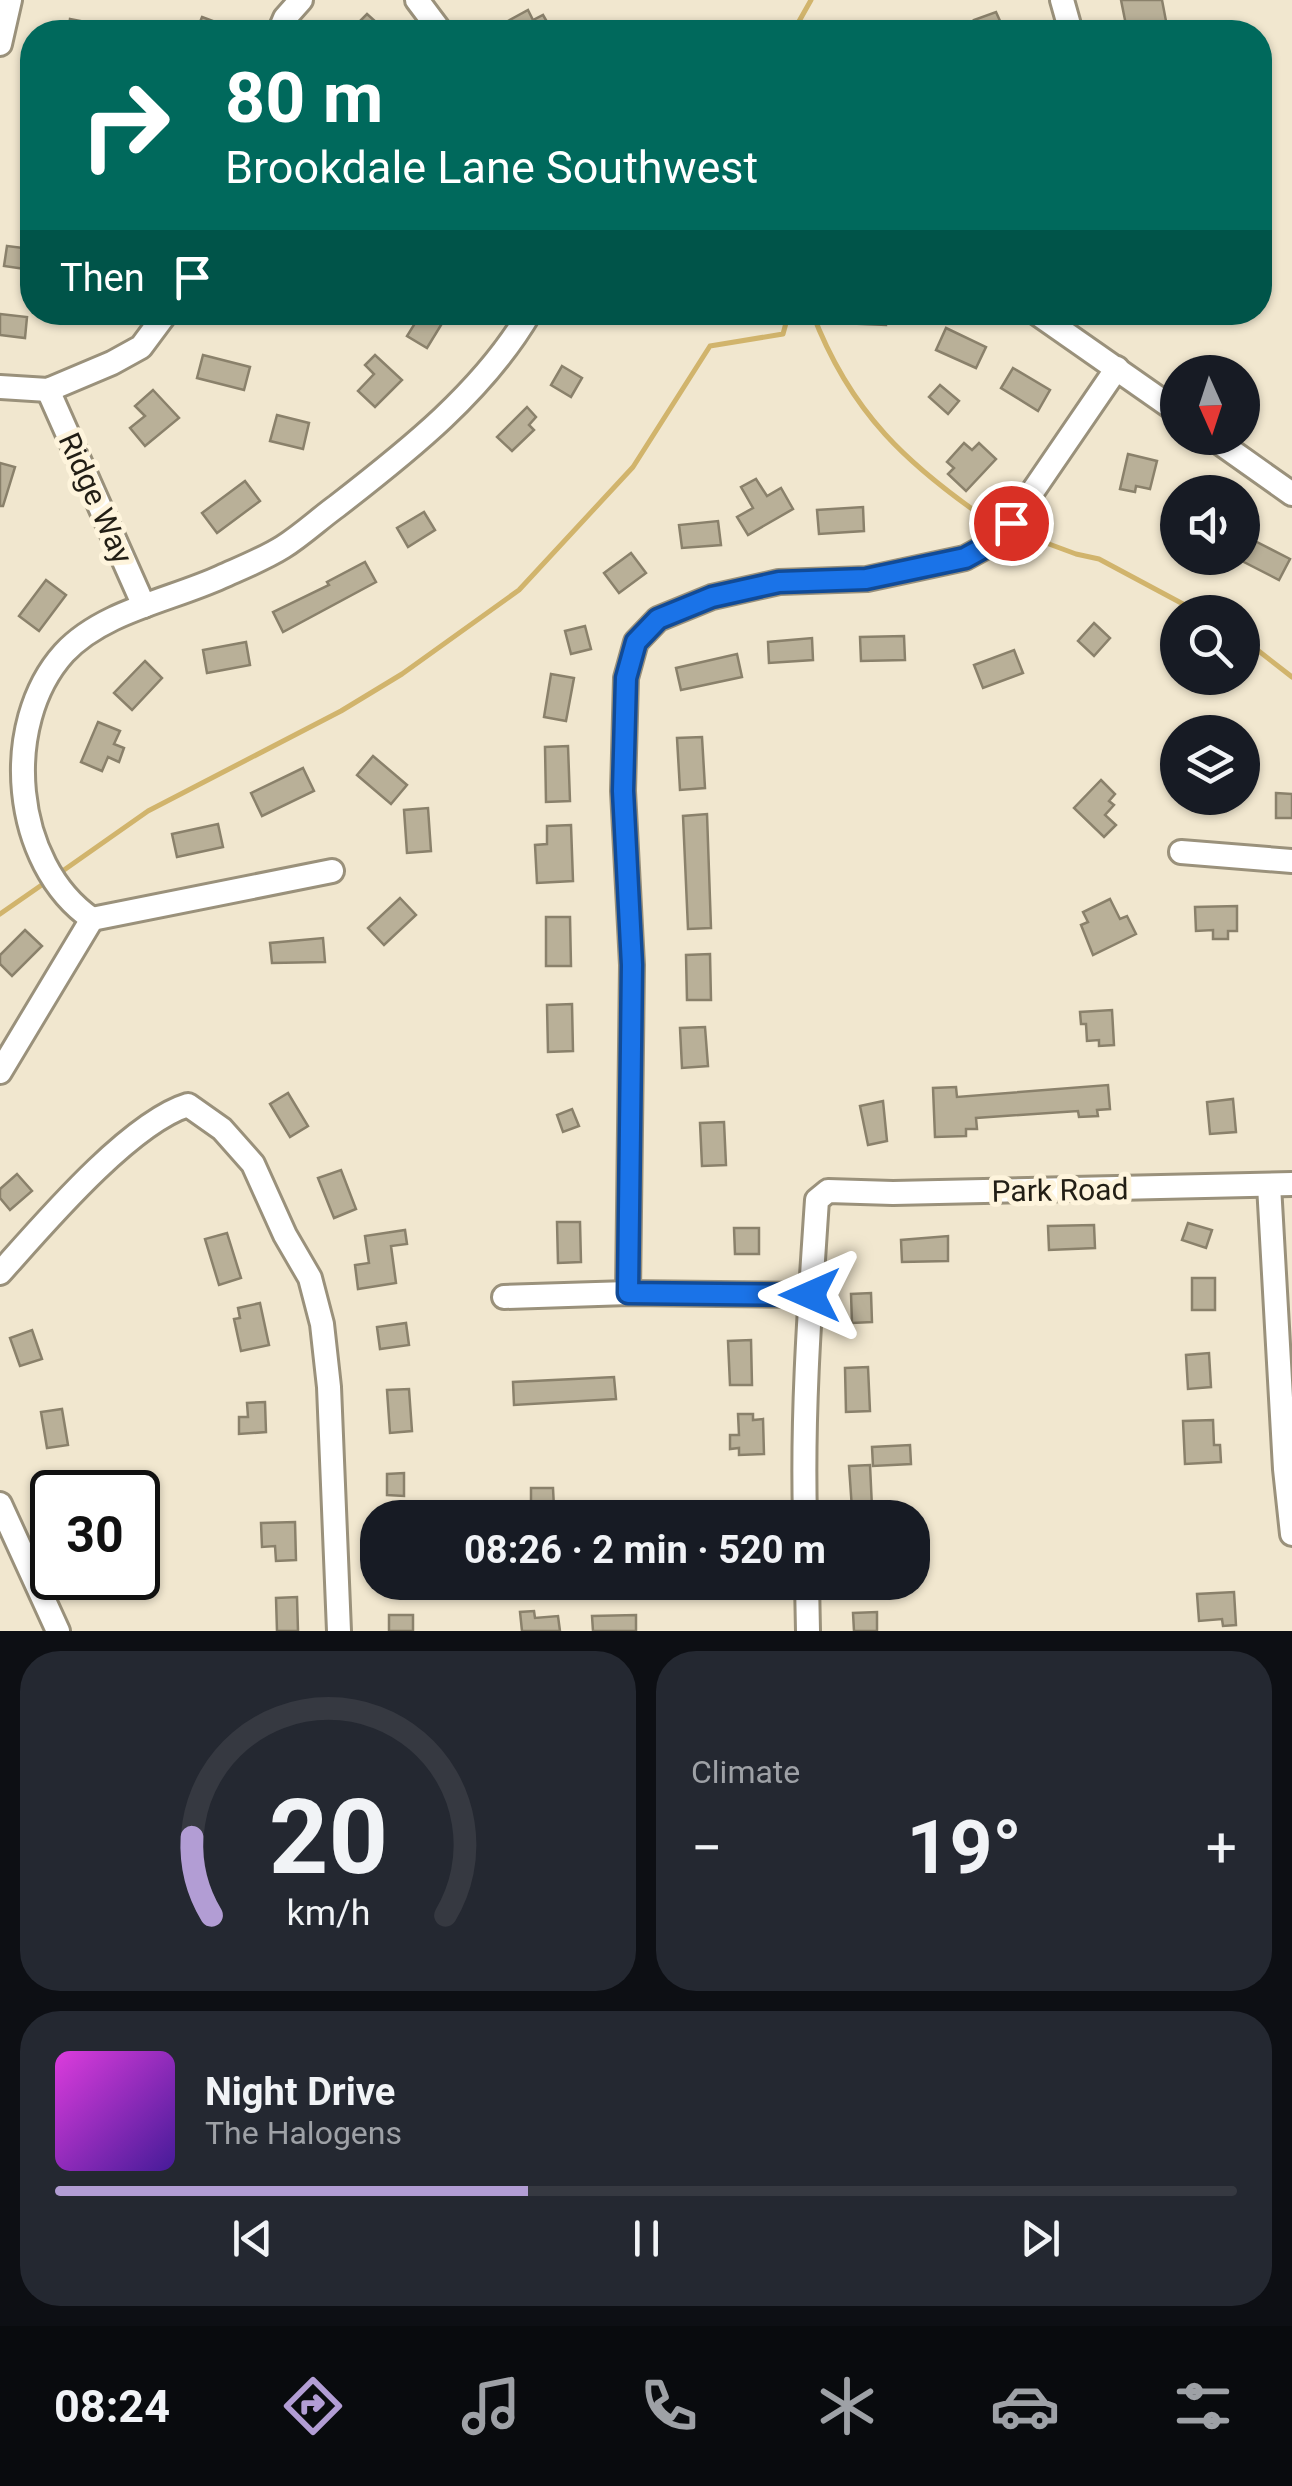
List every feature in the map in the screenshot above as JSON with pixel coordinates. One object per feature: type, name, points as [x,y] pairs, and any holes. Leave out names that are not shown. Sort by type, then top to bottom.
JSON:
[{"type":"street","points":[[0,44],[10,0]]},
{"type":"street","points":[[284,20],[301,0]]},
{"type":"street","points":[[0,387],[48,390],[142,347],[158,325]]},
{"type":"street","points":[[332,871],[92,918],[72,903],[56,882],[30,830],[23,805],[30,716],[64,653],[118,616],[218,579],[282,548],[438,424],[522,325]]},
{"type":"street","points":[[1053,325],[1160,399]]},
{"type":"street","points":[[628,1293],[632,965],[623,791],[626,678],[636,642],[658,619],[712,597],[779,582],[866,579],[965,558],[987,546],[1011,523],[1117,368]]},
{"type":"street","name":"Ridge Way","points":[[48,390],[144,606]]},
{"type":"street","points":[[1238,455],[1292,494]]},
{"type":"street","points":[[1181,852],[1292,861]]},
{"type":"street","points":[[0,1072],[92,918]]},
{"type":"street","points":[[0,1273],[97,1169],[174,1109],[188,1105],[222,1129],[252,1164],[310,1278],[322,1324],[329,1388],[339,1631]]},
{"type":"street","points":[[1280,1184],[1285,1469],[1292,1534]]},
{"type":"street","name":"Park Road","points":[[810,1295],[817,1200],[828,1191],[893,1193],[1280,1184]]},
{"type":"street","points":[[504,1297],[628,1293],[810,1295],[805,1500]]},
{"type":"street","points":[[0,1504],[58,1631]]},
{"type":"street","points":[[807,1600],[808,1631]]},
{"type":"building","points":[[1121,0],[1162,0],[1166,20],[1125,20]]},
{"type":"building","points":[[528,10],[533,20],[510,20]]},
{"type":"building","points":[[996,12],[1000,20],[974,20]]},
{"type":"building","points":[[7,246],[20,248],[20,268],[4,266]]},
{"type":"building","points":[[0,314],[20,316],[20,325],[26,325],[25,338],[0,335]]},
{"type":"building","points":[[414,325],[441,325],[427,348],[407,336]]},
{"type":"building","points":[[946,328],[986,347],[976,368],[936,350]]},
{"type":"building","points":[[203,355],[250,367],[244,390],[197,378]]},
{"type":"building","points":[[375,355],[402,380],[375,407],[358,391],[374,374],[365,365]]},
{"type":"building","points":[[562,366],[582,378],[571,397],[551,385]]},
{"type":"building","points":[[1013,368],[1050,390],[1038,411],[1001,388]]},
{"type":"building","points":[[940,385],[959,401],[948,414],[929,397]]},
{"type":"building","points":[[153,390],[179,418],[145,446],[130,428],[145,416],[135,406]]},
{"type":"building","points":[[527,407],[536,417],[529,425],[534,430],[512,451],[497,437]]},
{"type":"building","points":[[277,415],[309,423],[303,449],[270,441]]},
{"type":"building","points":[[964,443],[972,450],[979,443],[996,459],[966,491],[948,474],[954,468],[947,462]]},
{"type":"building","points":[[1128,454],[1157,461],[1150,489],[1120,489]]},
{"type":"building","points":[[0,463],[15,467],[3,506],[0,506]]},
{"type":"building","points":[[756,479],[767,496],[781,488],[793,509],[748,535],[737,517],[753,508],[741,487]]},
{"type":"building","points":[[245,481],[260,501],[217,533],[202,513]]},
{"type":"building","points":[[863,507],[864,531],[819,534],[817,510]]},
{"type":"building","points":[[424,512],[435,530],[408,547],[397,528]]},
{"type":"building","points":[[718,521],[721,545],[682,548],[679,525]]},
{"type":"building","points":[[1260,544],[1290,559],[1279,580],[1260,570]]},
{"type":"building","points":[[631,553],[646,573],[619,593],[604,573]]},
{"type":"building","points":[[365,562],[376,582],[283,632],[273,612],[329,585],[327,582]]},
{"type":"building","points":[[46,580],[66,595],[39,631],[19,616]]},
{"type":"building","points":[[1094,623],[1110,638],[1094,656],[1078,641]]},
{"type":"building","points":[[585,626],[591,649],[571,654],[565,631]]},
{"type":"building","points":[[904,636],[905,660],[861,661],[860,637]]},
{"type":"building","points":[[812,638],[813,660],[769,663],[768,642]]},
{"type":"building","points":[[246,642],[250,665],[207,673],[203,650]]},
{"type":"building","points":[[1014,650],[1023,673],[983,688],[974,665]]},
{"type":"building","points":[[737,654],[742,677],[681,690],[676,668]]},
{"type":"building","points":[[145,661],[162,678],[132,710],[114,693]]},
{"type":"building","points":[[551,674],[574,678],[566,721],[544,717]]},
{"type":"building","points":[[98,722],[120,731],[114,744],[124,748],[119,762],[108,757],[102,771],[81,762]]},
{"type":"building","points":[[702,737],[705,788],[680,790],[677,738]]},
{"type":"building","points":[[568,746],[570,801],[546,802],[545,747]]},
{"type":"building","points":[[373,756],[407,785],[391,804],[357,775]]},
{"type":"building","points":[[303,768],[314,791],[262,816],[251,793]]},
{"type":"building","points":[[1101,780],[1115,794],[1109,801],[1114,805],[1105,815],[1116,825],[1104,837],[1074,808]]},
{"type":"building","points":[[1276,793],[1292,794],[1292,818],[1276,818]]},
{"type":"building","points":[[428,808],[431,851],[407,853],[404,810]]},
{"type":"building","points":[[707,814],[711,928],[688,929],[683,816]]},
{"type":"building","points":[[218,824],[223,847],[177,857],[172,834]]},
{"type":"building","points":[[571,825],[573,881],[537,883],[535,845],[547,844],[547,826]]},
{"type":"building","points":[[400,898],[416,915],[384,945],[368,928]]},
{"type":"building","points":[[1110,899],[1120,919],[1127,916],[1136,934],[1093,955],[1081,925],[1088,922],[1083,912]]},
{"type":"building","points":[[1237,906],[1237,931],[1228,931],[1228,939],[1213,939],[1213,930],[1196,931],[1195,907]]},
{"type":"building","points":[[546,917],[570,917],[571,966],[546,966]]},
{"type":"building","points":[[25,930],[42,946],[12,976],[0,964],[0,955]]},
{"type":"building","points":[[323,938],[325,962],[272,963],[270,943]]},
{"type":"building","points":[[710,954],[711,1000],[687,1000],[686,955]]},
{"type":"building","points":[[572,1004],[573,1051],[548,1052],[547,1005]]},
{"type":"building","points":[[1112,1010],[1114,1045],[1099,1046],[1099,1040],[1087,1041],[1086,1024],[1081,1024],[1080,1012]]},
{"type":"building","points":[[705,1027],[708,1066],[682,1068],[680,1028]]},
{"type":"building","points":[[1108,1085],[1110,1109],[1097,1110],[1098,1116],[1079,1117],[1078,1111],[976,1118],[977,1129],[966,1129],[966,1136],[935,1137],[933,1088],[956,1087],[957,1097]]},
{"type":"building","points":[[288,1093],[308,1126],[290,1137],[270,1104]]},
{"type":"building","points":[[1233,1099],[1236,1132],[1210,1134],[1207,1102]]},
{"type":"building","points":[[883,1101],[887,1141],[868,1145],[860,1106]]},
{"type":"building","points":[[572,1109],[579,1126],[563,1132],[557,1115]]},
{"type":"building","points":[[724,1122],[726,1165],[702,1166],[700,1123]]},
{"type":"building","points":[[341,1170],[356,1209],[334,1218],[318,1178]]},
{"type":"building","points":[[17,1174],[32,1191],[10,1210],[0,1198],[0,1189]]},
{"type":"building","points":[[557,1222],[580,1222],[581,1262],[558,1263]]},
{"type":"building","points":[[1188,1223],[1212,1230],[1206,1248],[1182,1240]]},
{"type":"building","points":[[1094,1225],[1095,1248],[1049,1250],[1048,1226]]},
{"type":"building","points":[[734,1228],[759,1228],[759,1254],[735,1254]]},
{"type":"building","points":[[405,1230],[407,1244],[391,1246],[396,1283],[358,1289],[355,1265],[369,1263],[365,1236]]},
{"type":"building","points":[[227,1233],[241,1278],[219,1285],[205,1239]]},
{"type":"building","points":[[948,1236],[948,1261],[902,1262],[901,1240]]},
{"type":"building","points":[[1192,1278],[1215,1278],[1215,1310],[1192,1310]]},
{"type":"building","points":[[871,1293],[872,1322],[852,1323],[851,1294]]},
{"type":"building","points":[[260,1303],[269,1345],[241,1351],[234,1319],[240,1318],[238,1308]]},
{"type":"building","points":[[406,1323],[409,1345],[380,1349],[377,1327]]},
{"type":"building","points":[[32,1330],[42,1359],[20,1366],[10,1338]]},
{"type":"building","points":[[751,1340],[752,1385],[730,1385],[728,1341]]},
{"type":"building","points":[[1209,1353],[1211,1387],[1188,1389],[1186,1355]]},
{"type":"building","points":[[868,1367],[870,1411],[846,1412],[845,1368]]},
{"type":"building","points":[[614,1377],[616,1399],[514,1405],[513,1382]]},
{"type":"building","points":[[409,1389],[412,1431],[390,1433],[387,1390]]},
{"type":"building","points":[[265,1402],[266,1432],[239,1434],[239,1417],[248,1417],[247,1403]]},
{"type":"building","points":[[62,1409],[68,1445],[47,1448],[41,1412]]},
{"type":"building","points":[[738,1414],[763,1419],[764,1454],[739,1455],[739,1448],[730,1449],[730,1435],[739,1435]]},
{"type":"building","points":[[1213,1420],[1214,1445],[1220,1445],[1221,1462],[1185,1464],[1183,1421]]},
{"type":"building","points":[[910,1445],[911,1464],[873,1466],[872,1447]]},
{"type":"building","points":[[870,1465],[872,1500],[851,1500],[849,1466]]},
{"type":"building","points":[[404,1473],[404,1496],[387,1495],[387,1474]]},
{"type":"building","points":[[531,1488],[553,1488],[554,1500],[531,1500]]},
{"type":"building","points":[[295,1522],[296,1560],[276,1561],[275,1546],[262,1547],[261,1523]]},
{"type":"building","points":[[1234,1592],[1236,1625],[1223,1626],[1222,1619],[1199,1621],[1197,1594]]},
{"type":"building","points":[[297,1597],[298,1631],[277,1631],[276,1598]]},
{"type":"building","points":[[534,1611],[535,1618],[558,1616],[560,1631],[522,1631],[520,1612]]},
{"type":"building","points":[[877,1612],[877,1631],[854,1631],[853,1613]]},
{"type":"building","points":[[389,1615],[413,1615],[413,1631],[389,1631]]},
{"type":"building","points":[[636,1615],[636,1631],[593,1631],[592,1616]]},
{"type":"waterway","points":[[800,20],[811,0]]},
{"type":"waterway","points":[[64,870],[148,811],[341,711],[402,674],[519,590],[633,467],[710,346],[783,334],[785,325]]},
{"type":"waterway","points":[[817,325],[844,380],[885,434],[935,481],[995,525]]},
{"type":"waterway","points":[[1022,534],[1099,559],[1166,595]]},
{"type":"waterway","points":[[1260,652],[1292,677]]},
{"type":"waterway","points":[[0,914],[46,882]]},
{"type":"route","points":[[810,1295],[628,1293],[632,965],[623,791],[626,678],[636,642],[658,619],[712,597],[779,582],[866,579],[965,558],[987,546],[1011,523]]}]
